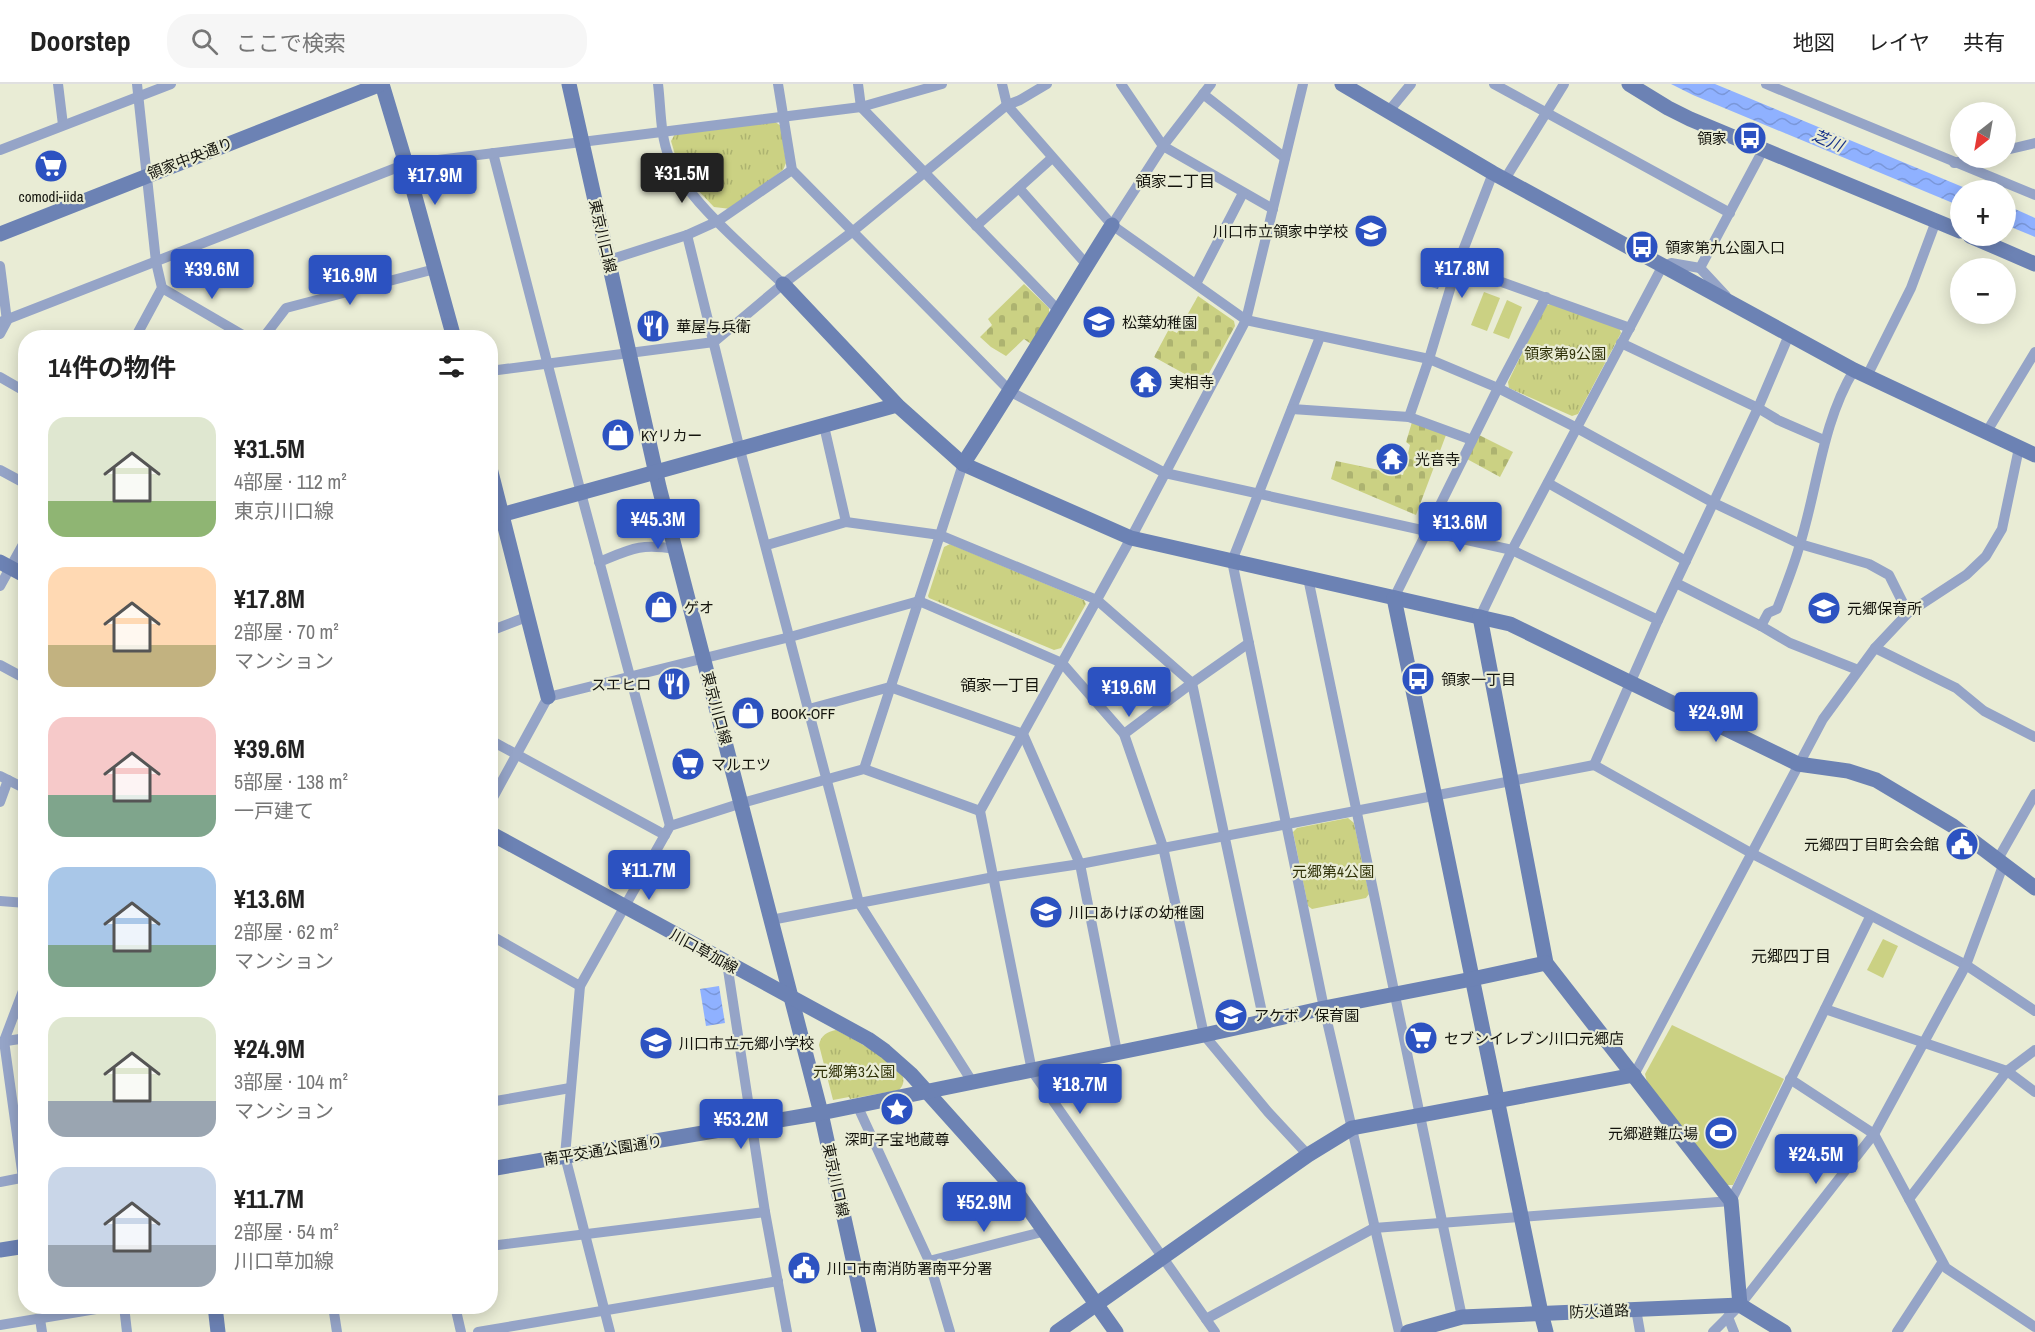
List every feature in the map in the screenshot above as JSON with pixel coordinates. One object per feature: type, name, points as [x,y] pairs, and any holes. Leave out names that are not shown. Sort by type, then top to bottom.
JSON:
[{"type":"street","points":[[58,84],[63,125]]},
{"type":"street","points":[[137,84],[156,262],[162,288],[139,330]]},
{"type":"street","points":[[0,150],[171,84]]},
{"type":"street","points":[[382,84],[452,330]]},
{"type":"street","name":"領家中央通り","points":[[0,234],[382,84]]},
{"type":"street","name":"東京川口線","points":[[569,84],[655,473],[821,1113],[869,1332]]},
{"type":"street","points":[[658,84],[668,155],[677,175],[688,190],[783,284],[897,405],[963,464],[1131,538],[1510,624],[1798,764],[1848,771],[1876,780],[1953,826],[2035,888]]},
{"type":"street","points":[[778,84],[792,170],[1011,392],[1165,473],[1512,550],[1658,620]]},
{"type":"street","points":[[858,84],[861,107],[1058,310]]},
{"type":"street","points":[[4,322],[406,164],[861,107],[942,84]]},
{"type":"street","points":[[1002,84],[1007,105],[1112,225],[1246,320],[1429,359],[1498,388],[1577,428],[1714,503],[1800,544],[1869,564],[1889,575],[1908,613]]},
{"type":"street","points":[[498,369],[714,342],[1007,105],[1047,84]]},
{"type":"street","points":[[864,770],[963,464],[1011,392],[1058,310],[1163,146],[1211,84]]},
{"type":"street","points":[[1215,1332],[1032,1071],[980,811],[1131,538],[1246,320],[1303,84]]},
{"type":"street","points":[[1342,84],[1499,176],[1727,302],[1860,373],[2035,455]]},
{"type":"street","points":[[1388,112],[1411,84]]},
{"type":"street","points":[[1494,84],[1730,213]]},
{"type":"street","points":[[1409,417],[1457,266],[1499,176],[1547,112],[1564,84]]},
{"type":"street","points":[[1629,84],[1683,115],[1950,227]]},
{"type":"street","points":[[1766,84],[1784,88],[1950,161]]},
{"type":"street","points":[[1127,86],[1163,146],[1242,194],[1273,209]]},
{"type":"street","points":[[1203,94],[1285,158]]},
{"type":"street","points":[[2016,148],[2035,143]]},
{"type":"street","points":[[1700,268],[1763,150]]},
{"type":"street","points":[[493,153],[668,831]]},
{"type":"street","points":[[976,226],[1052,158]]},
{"type":"street","points":[[1967,168],[2035,195]]},
{"type":"street","points":[[609,260],[687,235],[718,221],[792,170]]},
{"type":"street","points":[[1019,188],[1087,265]]},
{"type":"street","points":[[1196,284],[1242,194]]},
{"type":"street","points":[[1761,626],[1768,613],[1777,609],[1800,544],[1824,440],[1843,388],[1860,373],[1911,288],[1936,221]]},
{"type":"street","points":[[687,235],[740,450],[860,903],[973,1083]]},
{"type":"street","points":[[1993,246],[2035,264]]},
{"type":"street","points":[[1727,302],[1725,294],[1700,268],[1671,263],[1662,267],[1512,550],[1480,617],[1546,963],[1731,1201]]},
{"type":"street","points":[[0,266],[4,322],[0,334]]},
{"type":"street","points":[[1457,266],[1630,328]]},
{"type":"street","points":[[268,330],[286,308],[435,269]]},
{"type":"street","points":[[162,288],[234,330]]},
{"type":"street","points":[[1546,297],[1498,388],[1394,598],[1540,1314],[1546,1332]]},
{"type":"street","points":[[1594,765],[1658,620],[1758,408],[1789,335]]},
{"type":"street","points":[[1320,337],[1232,561],[1324,1008],[1399,1332]]},
{"type":"street","points":[[1622,343],[1758,408],[1778,420],[1824,440]]},
{"type":"street","points":[[1986,433],[2035,352]]},
{"type":"street","points":[[0,377],[18,387]]},
{"type":"street","points":[[498,516],[897,405]]},
{"type":"street","points":[[1292,409],[1409,417],[1472,440]]},
{"type":"street","points":[[824,426],[846,522]]},
{"type":"street","points":[[1634,1075],[1823,719],[1875,648],[1908,613],[1966,574],[1986,556],[1998,538],[2002,529],[2019,448]]},
{"type":"street","points":[[0,470],[18,480]]},
{"type":"street","points":[[1548,483],[1686,561]]},
{"type":"street","points":[[498,519],[529,616],[548,697],[498,789]]},
{"type":"street","points":[[767,545],[846,522],[940,535],[1096,600],[1192,683],[1264,1022]]},
{"type":"street","points":[[599,562],[636,547],[656,546],[675,549]]},
{"type":"street","points":[[0,586],[5,565],[18,549]]},
{"type":"street","points":[[1308,578],[1462,1317]]},
{"type":"street","points":[[1676,583],[1790,643],[1858,670]]},
{"type":"street","points":[[548,697],[790,637],[919,601],[1062,663],[1124,734],[1164,847],[1204,1035],[1268,1112],[1308,1155]]},
{"type":"street","points":[[498,628],[529,616]]},
{"type":"street","points":[[1124,734],[1249,643]]},
{"type":"street","points":[[1875,648],[1956,688],[1984,711],[2035,737]]},
{"type":"street","points":[[0,665],[18,675]]},
{"type":"street","points":[[808,709],[890,687],[1023,734],[1080,864],[1117,1052]]},
{"type":"street","points":[[498,744],[668,831]]},
{"type":"street","points":[[771,920],[993,877],[1080,864],[1594,765],[1751,853],[1966,966],[2035,1011]]},
{"type":"street","points":[[610,1332],[565,1156],[580,986],[668,831],[742,803],[864,770],[980,811]]},
{"type":"street","points":[[0,802],[4,778],[18,785]]},
{"type":"street","points":[[1713,1332],[1740,1305],[1874,1134],[1966,966],[2001,861],[2035,794]]},
{"type":"street","name":"川口草加線","points":[[498,837],[868,1039],[885,1051],[927,1091],[1016,1191],[1116,1332]]},
{"type":"street","points":[[0,901],[18,902]]},
{"type":"street","points":[[1740,1305],[1731,1201],[1870,917]]},
{"type":"street","points":[[498,940],[580,986]]},
{"type":"street","points":[[727,963],[751,1126],[787,1332]]},
{"type":"street","name":"南平交通公園通り","points":[[498,1168],[821,1113],[1546,963]]},
{"type":"street","points":[[18,1002],[2,1041],[18,1140]]},
{"type":"street","points":[[1825,1009],[2007,1071],[2035,1092]]},
{"type":"street","points":[[2,1041],[18,1039]]},
{"type":"street","points":[[1909,1199],[2007,1071],[2035,1050]]},
{"type":"street","points":[[1058,1332],[1308,1155],[1352,1128],[1634,1075]]},
{"type":"street","points":[[1790,1079],[1874,1134],[1946,1268],[2035,1327]]},
{"type":"street","points":[[498,1101],[570,1088]]},
{"type":"street","points":[[857,1105],[929,1261],[950,1332]]},
{"type":"street","points":[[0,1182],[18,1178]]},
{"type":"street","points":[[1206,1319],[1374,1228],[1731,1201]]},
{"type":"street","points":[[498,1245],[765,1212]]},
{"type":"street","points":[[929,1261],[1046,1231]]},
{"type":"street","points":[[0,1250],[18,1247]]},
{"type":"street","points":[[1897,1332],[1942,1263]]},
{"type":"street","points":[[478,1332],[778,1281]]},
{"type":"street","points":[[1740,1305],[1784,1332]]},
{"type":"street","name":"防火道路","points":[[1408,1332],[1462,1317],[1740,1305]]},
{"type":"street","points":[[1636,1309],[1641,1332]]},
{"type":"street","points":[[0,1325],[68,1314]]},
{"type":"street","points":[[125,1314],[127,1332]]},
{"type":"street","points":[[216,1314],[218,1332]]},
{"type":"street","points":[[334,1314],[337,1332]]},
{"type":"street","points":[[457,1314],[461,1332]]},
{"type":"street","points":[[1728,1317],[1734,1332]]},
{"type":"street","points":[[40,1319],[42,1332]]},
{"type":"green space","points":[[774,121],[781,126],[786,163],[783,170],[731,209],[714,207],[688,180],[676,158],[671,141],[675,134]]},
{"type":"green space","points":[[1024,284],[1049,308],[1049,316],[1031,344],[1024,339],[1006,356],[980,337],[992,325],[988,319]]},
{"type":"green space","points":[[1484,292],[1500,298],[1487,331],[1471,325]]},
{"type":"green space","points":[[1198,296],[1234,321],[1235,326],[1203,384],[1154,357],[1169,329],[1177,333]]},
{"type":"green space","points":[[1507,300],[1522,307],[1509,339],[1493,333]]},
{"type":"green space","name":"領家第9公園","points":[[1552,303],[1619,327],[1621,333],[1578,414],[1572,416],[1509,388],[1508,382],[1545,306]]},
{"type":"green space","points":[[1412,422],[1446,435],[1416,515],[1331,479],[1336,461],[1403,475],[1410,445],[1406,442]]},
{"type":"green space","points":[[1479,435],[1513,452],[1500,477],[1467,459]]},
{"type":"green space","points":[[950,544],[1084,600],[1086,604],[1061,648],[1054,650],[929,598],[944,547]]},
{"type":"green space","name":"元郷第4公園","points":[[1348,818],[1354,823],[1369,894],[1366,898],[1312,909],[1308,906],[1293,832],[1297,828]]},
{"type":"green space","points":[[1883,939],[1898,946],[1883,978],[1867,970]]},
{"type":"green space","name":"元郷避難広場","points":[[1672,1025],[1784,1079],[1733,1185],[1724,1185],[1647,1082],[1645,1074]]},
{"type":"green space","name":"元郷第3公園","points":[[836,1030],[873,1051],[899,1071],[903,1081],[899,1090],[833,1100],[819,1045],[825,1034]]},
{"type":"water","name":"芝川","points":[[1671,84],[1715,84],[1950,182],[1950,202]]},
{"type":"water","points":[[2016,209],[2035,218],[2035,237],[2016,229]]},
{"type":"water","points":[[1432,249],[1449,254],[1438,289],[1421,284]]},
{"type":"water","points":[[719,986],[725,1023],[706,1026],[700,989]]},
{"type":"place","name":"領家","points":[[1750,138]]},
{"type":"place","name":"comodi-iida","points":[[51,166]]},
{"type":"place","name":"川口市立領家中学校","points":[[1371,231]]},
{"type":"place","name":"領家第九公園入口","points":[[1642,247]]},
{"type":"place","name":"松葉幼稚園","points":[[1099,322]]},
{"type":"place","name":"華屋与兵衛","points":[[653,326]]},
{"type":"place","name":"実相寺","points":[[1146,382]]},
{"type":"place","name":"KYリカー","points":[[618,435]]},
{"type":"place","name":"光音寺","points":[[1392,459]]},
{"type":"place","name":"ゲオ","points":[[661,607]]},
{"type":"place","name":"元郷保育所","points":[[1824,608]]},
{"type":"place","name":"領家一丁目","points":[[1418,679]]},
{"type":"place","name":"スエヒロ","points":[[674,684]]},
{"type":"place","name":"BOOK-OFF","points":[[748,713]]},
{"type":"place","name":"マルエツ","points":[[688,764]]},
{"type":"place","name":"元郷四丁目町会会館","points":[[1962,844]]},
{"type":"place","name":"川口あけぼの幼稚園","points":[[1046,912]]},
{"type":"place","name":"アケボノ保育園","points":[[1231,1015]]},
{"type":"place","name":"セブンイレブン川口元郷店","points":[[1421,1038]]},
{"type":"place","name":"川口市立元郷小学校","points":[[656,1043]]},
{"type":"place","name":"深町子宝地蔵尊","points":[[897,1109]]},
{"type":"place","name":"元郷避難広場","points":[[1721,1133]]},
{"type":"place","name":"川口市南消防署南平分署","points":[[804,1268]]},
{"type":"district","name":"領家二丁目","points":[[1175,181]]},
{"type":"district","name":"領家一丁目","points":[[1000,685]]},
{"type":"district","name":"元郷四丁目","points":[[1791,956]]}]
